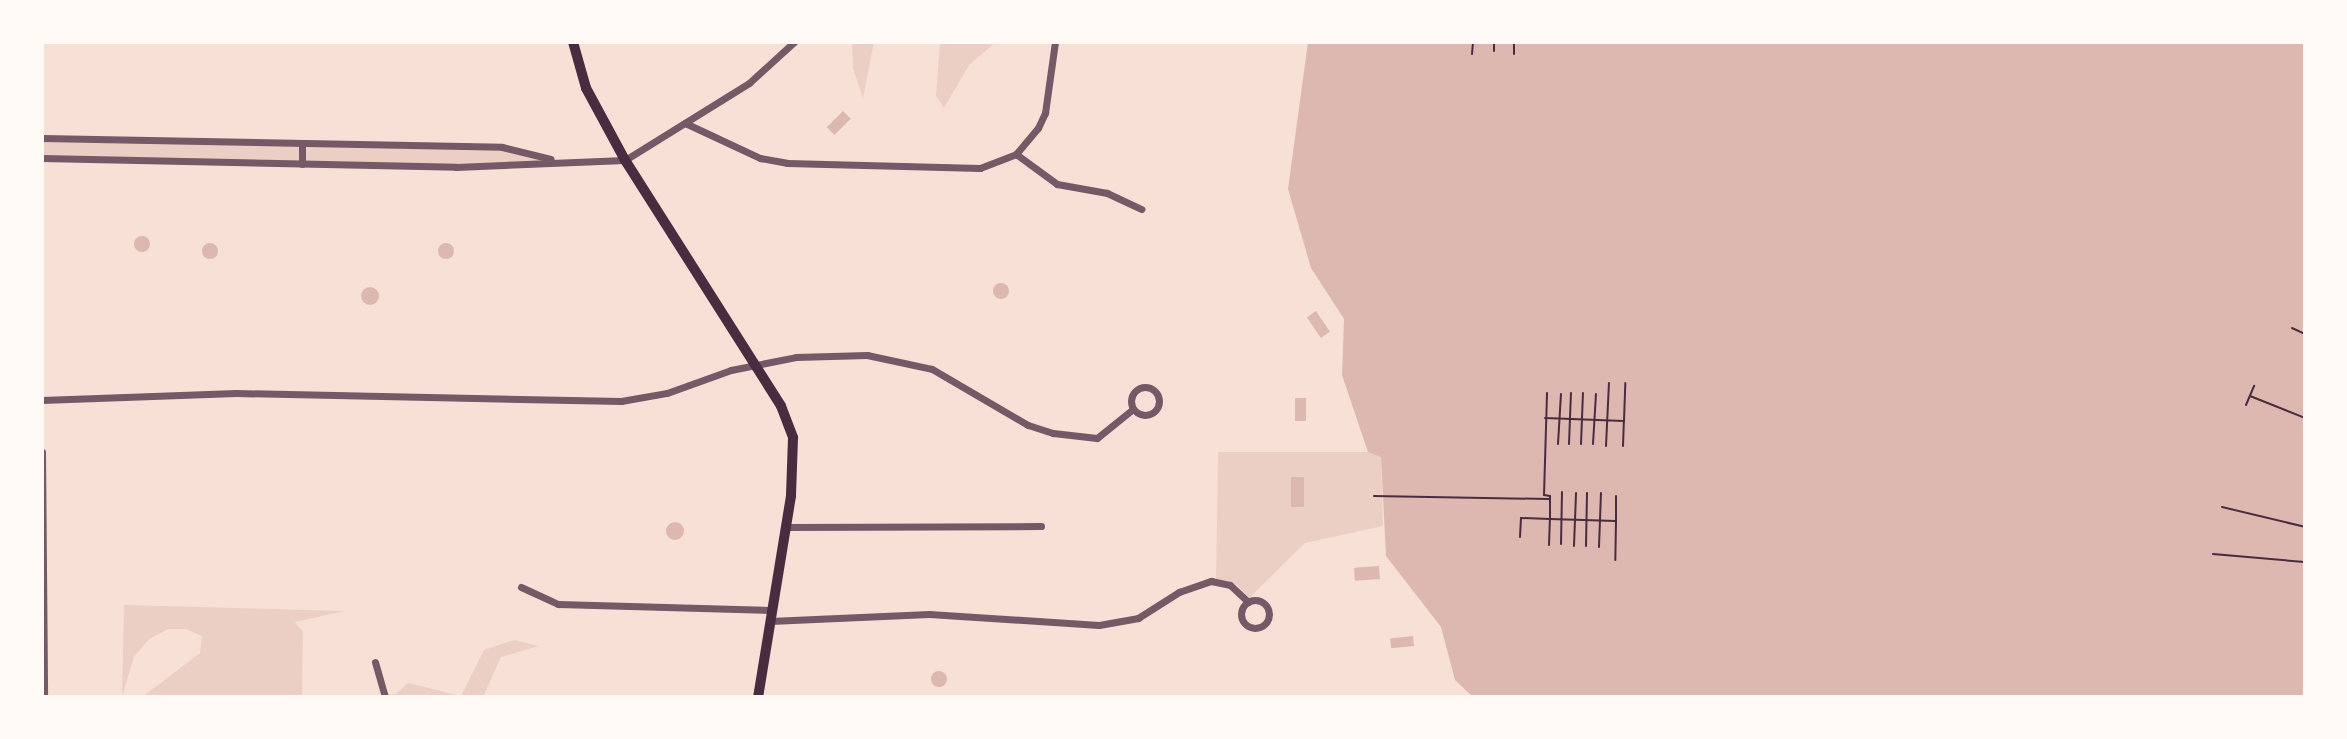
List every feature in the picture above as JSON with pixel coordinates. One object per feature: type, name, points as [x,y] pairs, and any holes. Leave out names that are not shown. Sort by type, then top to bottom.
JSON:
[{"type":"main road","points":[[573,42],[586,88],[625,160],[781,406],[793,438],[794,468],[787,527],[758,697]]},
{"type":"street","points":[[42,158],[501,167],[555,159],[625,160],[770,68],[794,42]]},
{"type":"street","points":[[685,123],[760,158],[787,163],[956,170],[994,165],[1016,154],[1045,113],[1055,42]]},
{"type":"street","points":[[42,138],[502,147],[555,159]]},
{"type":"street","points":[[302,143],[302,164]]},
{"type":"street","points":[[1016,154],[1057,184],[1107,193],[1142,209]]},
{"type":"street","points":[[42,400],[236,393],[621,401],[667,393],[755,365],[819,354],[901,359],[954,379],[1028,425],[1086,439],[1121,423],[1133,409]]},
{"type":"street","points":[[1138,388],[1156,392],[1159,400],[1154,412],[1140,415],[1133,409],[1130,400],[1138,388]]},
{"type":"street","points":[[42,452],[44,697]]},
{"type":"street","points":[[787,527],[1041,526]]},
{"type":"street","points":[[770,621],[929,614],[1099,625],[1138,618],[1179,593],[1211,581],[1230,585],[1248,602],[1261,602],[1268,608],[1269,617],[1260,628],[1243,623],[1241,613],[1248,602]]},
{"type":"street","points":[[521,587],[558,604],[772,610]]},
{"type":"street","points":[[375,662],[385,697]]},
{"type":"path","points":[[1472,54],[1473,42]]},
{"type":"path","points":[[1494,42],[1494,51]]},
{"type":"path","points":[[1514,42],[1514,54]]},
{"type":"path","points":[[2292,328],[2305,334]]},
{"type":"path","points":[[1606,446],[1609,383]]},
{"type":"path","points":[[1623,446],[1625,383]]},
{"type":"path","points":[[2246,405],[2254,386]]},
{"type":"path","points":[[1547,393],[1544,495],[1550,499]]},
{"type":"path","points":[[1569,444],[1571,393]]},
{"type":"path","points":[[1581,444],[1583,393]]},
{"type":"path","points":[[1558,444],[1561,394]]},
{"type":"path","points":[[1593,444],[1596,394]]},
{"type":"path","points":[[2250,396],[2305,418]]},
{"type":"path","points":[[1545,418],[1623,421]]},
{"type":"path","points":[[1561,544],[1562,492]]},
{"type":"path","points":[[1574,546],[1576,492]]},
{"type":"path","points":[[1586,546],[1587,493]]},
{"type":"path","points":[[1599,547],[1601,493]]},
{"type":"path","points":[[1374,496],[1550,499]]},
{"type":"path","points":[[1615,560],[1616,496]]},
{"type":"path","points":[[1549,545],[1550,499]]},
{"type":"path","points":[[2222,507],[2305,527]]},
{"type":"path","points":[[1520,537],[1521,518],[1616,522]]},
{"type":"path","points":[[2213,554],[2305,562]]},
{"type":"shaded area","points":[[852,42],[874,42],[863,98],[853,69]]},
{"type":"shaded area","points":[[940,42],[996,42],[969,65],[944,108],[936,96]]},
{"type":"shaded area","points":[[1308,42],[2305,42],[2305,697],[1473,697],[1455,680],[1441,627],[1386,556],[1381,457],[1368,452],[1342,375],[1344,319],[1311,268],[1288,189]]},
{"type":"shaded area","points":[[843,111],[851,119],[835,135],[827,127]]},
{"type":"shaded area","points":[[42,138],[502,147],[555,160],[501,167],[42,158]]},
{"type":"shaded area","points":[[139,236],[145,236],[150,244],[148,250],[139,252],[134,247],[134,241]]},
{"type":"shaded area","points":[[207,243],[213,243],[218,251],[216,257],[207,259],[202,254],[202,248]]},
{"type":"shaded area","points":[[446,243],[454,251],[446,259],[438,251]]},
{"type":"shaded area","points":[[998,283],[1004,283],[1009,291],[1007,297],[998,299],[993,294],[993,288]]},
{"type":"shaded area","points":[[370,287],[376,290],[379,296],[376,302],[370,305],[364,302],[361,296],[364,290]]},
{"type":"shaded area","points":[[1316,311],[1330,332],[1321,338],[1307,317]]},
{"type":"shaded area","points":[[1295,398],[1306,398],[1306,421],[1295,421]]},
{"type":"shaded area","points":[[1218,452],[1368,452],[1381,456],[1383,526],[1305,543],[1249,598],[1237,585],[1216,579]]},
{"type":"shaded area","points":[[1291,477],[1304,477],[1304,507],[1291,507]]},
{"type":"shaded area","points":[[675,522],[681,525],[684,531],[681,537],[675,540],[669,537],[666,531],[669,525]]},
{"type":"shaded area","points":[[1379,566],[1380,579],[1355,581],[1354,568]]},
{"type":"shaded area","points":[[124,605],[345,611],[295,622],[303,632],[302,697],[142,697],[200,653],[202,636],[186,629],[168,629],[149,639],[134,657],[122,697]]},
{"type":"shaded area","points":[[1413,636],[1414,646],[1391,648],[1390,638]]},
{"type":"shaded area","points":[[514,640],[539,646],[501,657],[483,697],[335,697],[396,694],[408,683],[461,696],[484,650]]},
{"type":"shaded area","points":[[939,671],[945,673],[945,685],[939,687],[933,685],[931,679],[933,673]]}]
